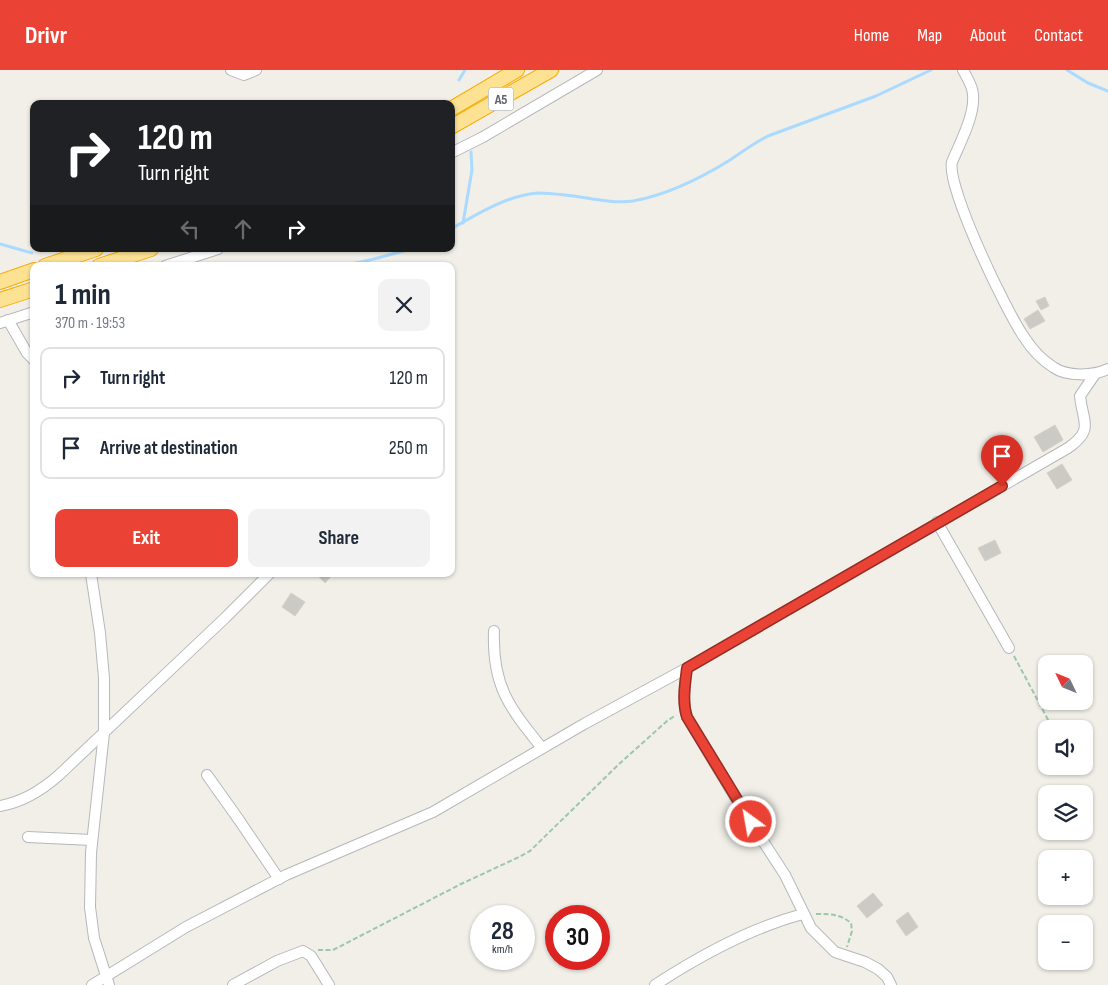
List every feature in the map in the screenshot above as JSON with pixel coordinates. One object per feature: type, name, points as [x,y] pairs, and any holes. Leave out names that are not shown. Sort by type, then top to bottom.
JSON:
[{"type":"highway","name":"Α5","points":[[455,107],[517,70]]},
{"type":"highway","name":"Α5","points":[[455,125],[551,70]]},
{"type":"highway","points":[[57,262],[87,252]]},
{"type":"highway","points":[[111,262],[142,252]]},
{"type":"highway","points":[[0,282],[30,271]]},
{"type":"highway","points":[[0,300],[30,289]]},
{"type":"street","points":[[231,70],[244,75],[256,70]]},
{"type":"street","points":[[455,151],[483,137],[597,70]]},
{"type":"street","points":[[963,70],[972,86],[973,101],[968,123],[952,162],[952,172],[965,213],[992,277],[1023,336],[1047,363],[1060,371],[1095,374],[1108,369]]},
{"type":"street","points":[[177,262],[209,252]]},
{"type":"street","points":[[30,313],[4,322],[30,355]]},
{"type":"street","points":[[92,985],[107,981],[186,927],[279,879],[432,812],[542,748],[687,668],[1078,441],[1084,433],[1085,427],[1081,393],[1095,374]]},
{"type":"street","points":[[938,522],[1009,648]]},
{"type":"street","points":[[91,577],[100,633],[104,678],[104,733],[92,840],[90,907],[94,938],[107,981]]},
{"type":"street","points":[[0,806],[19,802],[42,789],[104,733],[266,577]]},
{"type":"street","points":[[494,630],[493,652],[496,672],[504,694],[518,719],[542,748]]},
{"type":"street","points":[[687,668],[685,710],[689,722],[785,875],[811,928],[832,950],[874,966],[887,977],[891,985]]},
{"type":"street","points":[[207,775],[279,879]]},
{"type":"street","points":[[28,838],[92,840]]},
{"type":"street","points":[[655,985],[687,964],[723,945],[803,914]]},
{"type":"street","points":[[233,985],[297,952],[303,951],[308,953],[316,962],[329,985]]},
{"type":"path","points":[[1009,648],[1048,720]]},
{"type":"path","points":[[308,953],[315,950],[333,950],[409,910],[530,851],[667,721],[685,710]]},
{"type":"path","points":[[803,914],[833,914],[851,923],[852,932],[844,955]]},
{"type":"building","points":[[1045,297],[1049,306],[1041,310],[1036,301]]},
{"type":"building","points":[[1038,310],[1045,321],[1030,329],[1024,319]]},
{"type":"building","points":[[1055,425],[1063,440],[1043,452],[1034,437]]},
{"type":"building","points":[[1062,464],[1072,480],[1057,489],[1047,473]]},
{"type":"building","points":[[995,540],[1001,553],[985,561],[978,548]]},
{"type":"building","points":[[319,577],[330,577],[325,583]]},
{"type":"building","points":[[291,593],[305,602],[295,616],[282,607]]},
{"type":"building","points":[[873,893],[883,905],[867,918],[857,906]]},
{"type":"building","points":[[908,912],[918,927],[906,936],[896,921]]},
{"type":"waterway","points":[[459,80],[465,70]]},
{"type":"waterway","points":[[455,227],[504,201],[538,193],[624,202],[658,195],[707,173],[768,136],[876,96],[931,70]]},
{"type":"waterway","points":[[1067,70],[1088,83],[1108,91]]},
{"type":"waterway","points":[[463,223],[472,170],[471,152]]},
{"type":"waterway","points":[[0,244],[32,253]]},
{"type":"waterway","points":[[360,262],[400,252]]},
{"type":"route","points":[[751,822],[689,722],[685,710],[684,696],[687,668],[1002,486]]}]
